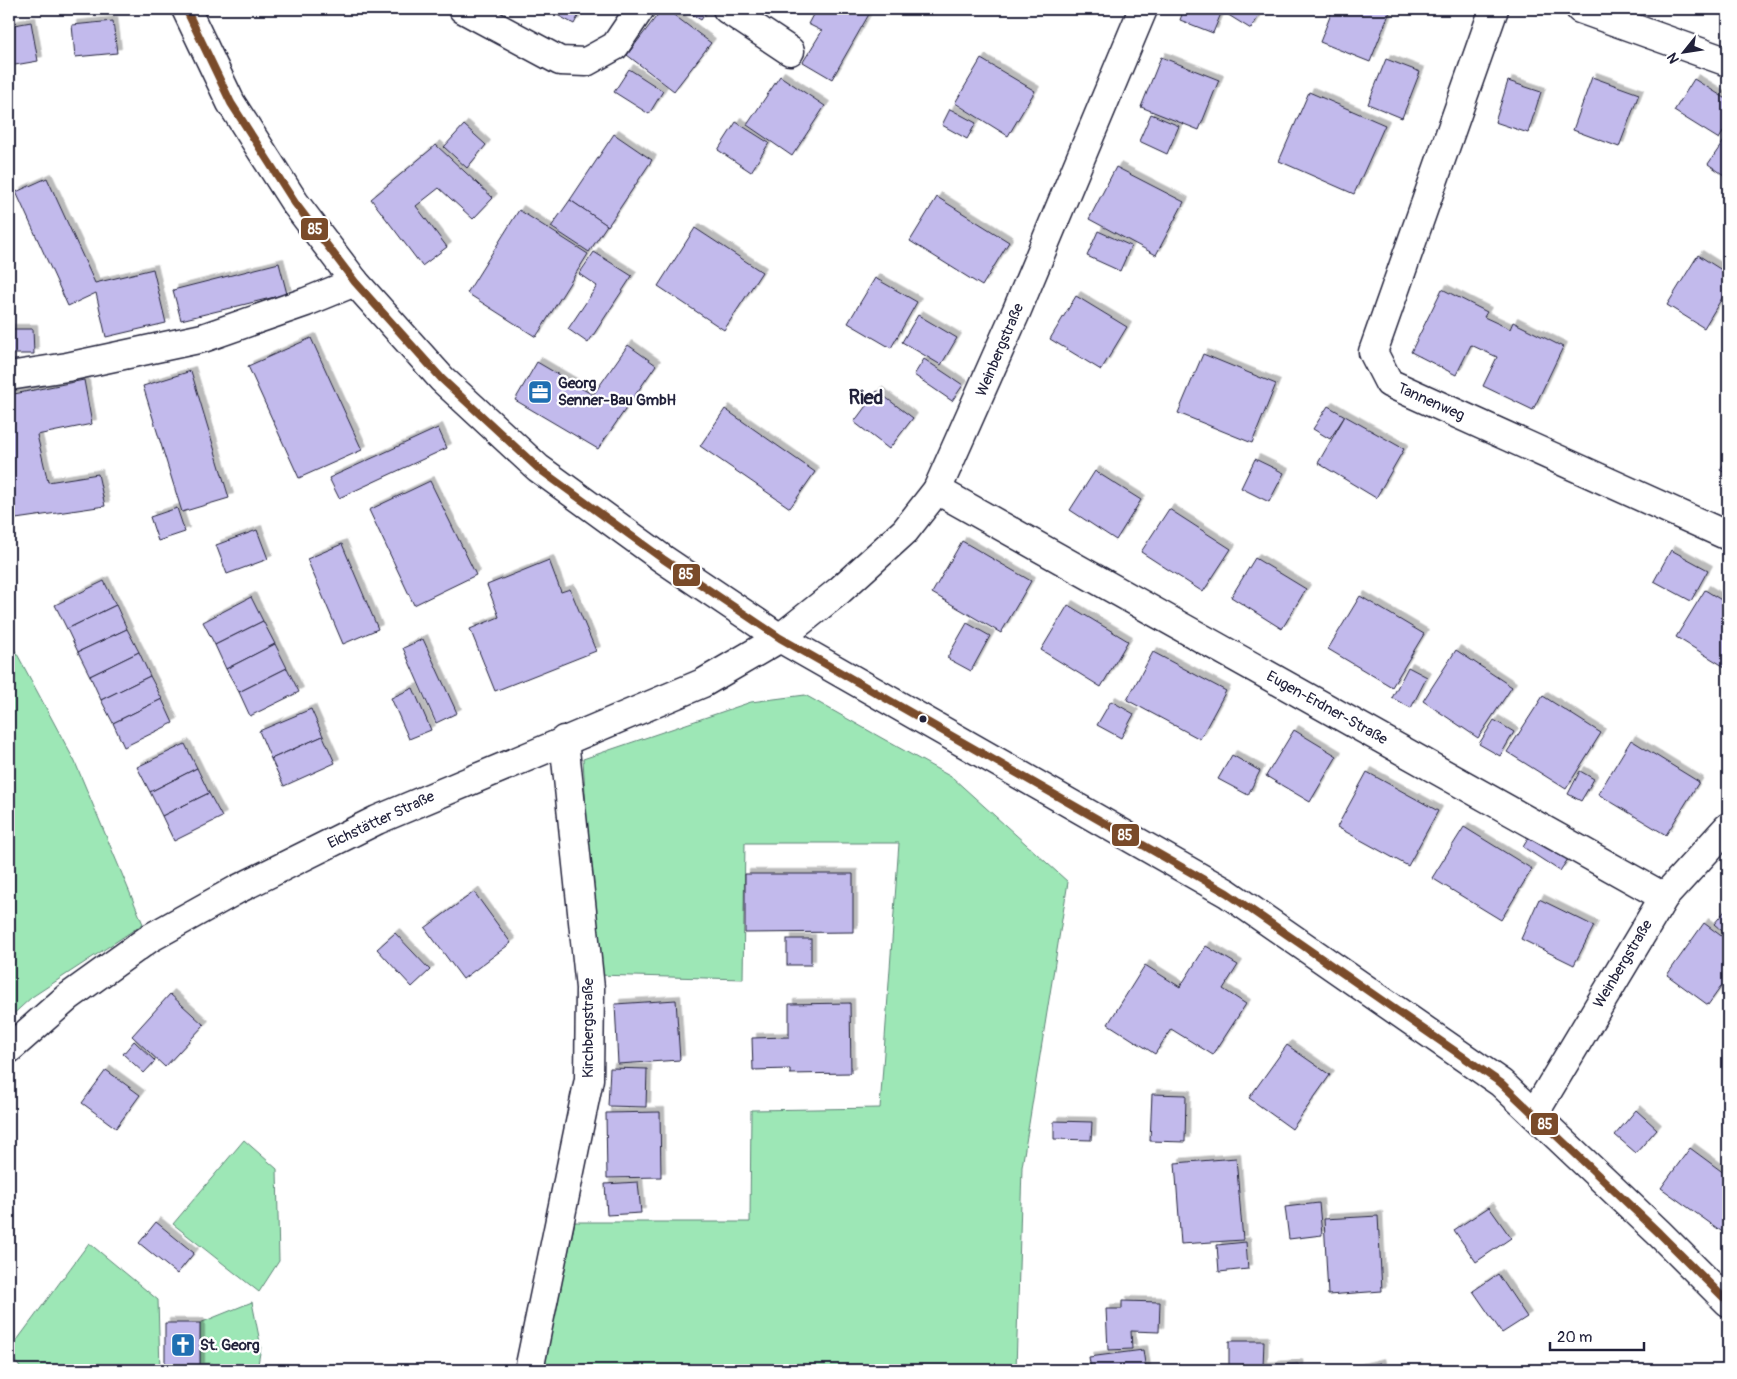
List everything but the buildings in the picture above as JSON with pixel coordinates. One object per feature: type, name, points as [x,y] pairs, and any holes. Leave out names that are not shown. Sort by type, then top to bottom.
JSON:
[{"type":"street","points":[[186,9],[231,103],[295,203],[356,282],[442,380],[538,468],[663,559],[780,638],[1227,893],[1501,1083],[1659,1233],[1728,1302]]},
{"type":"street","points":[[463,9],[560,61],[586,62],[615,46],[640,9]]},
{"type":"street","points":[[727,9],[790,51]]},
{"type":"street","name":"Weinbergstraße","points":[[780,638],[840,590],[905,530],[937,490],[1017,310],[1143,9]]},
{"type":"street","name":"Tannenweg","points":[[1494,9],[1373,352],[1389,383],[1728,536]]},
{"type":"street","points":[[1580,9],[1728,62]]},
{"type":"street","points":[[9,376],[67,367],[202,338],[306,302],[356,282]]},
{"type":"street","name":"Eugen-Erdner-Straße","points":[[937,490],[1664,897]]},
{"type":"street","name":"Eichstätter Straße","points":[[9,1049],[68,997],[150,938],[238,889],[377,820],[703,683],[780,638]]},
{"type":"street","name":"Kirchbergstraße","points":[[529,1370],[589,1079],[590,988],[564,740]]},
{"type":"street","name":"Weinbergstraße","points":[[1534,1114],[1664,897],[1728,827]]},
{"type":"green space","points":[[9,639],[75,762],[143,924],[32,997],[9,1018]]},
{"type":"green space","points":[[805,695],[953,778],[1068,882],[1022,1167],[1016,1370],[542,1370],[575,1222],[750,1222],[751,1110],[880,1108],[899,843],[745,843],[743,979],[596,975],[583,759],[751,702]]},
{"type":"green space","points":[[244,1140],[277,1169],[279,1261],[259,1292],[173,1224]]},
{"type":"green space","points":[[89,1243],[158,1300],[160,1370],[22,1370],[9,1353]]},
{"type":"green space","points":[[252,1302],[261,1347],[257,1370],[208,1370],[208,1368],[200,1368],[200,1323]]},
{"type":"transit line","name":"85","points":[[186,9],[231,103],[295,203],[355,282],[442,379],[538,468],[663,559],[780,638],[1227,893],[1501,1083],[1659,1233],[1728,1302]]},
{"type":"place","name":"Georg Senner-Bau GmbH","points":[[540,392]]},
{"type":"place","name":"St. Georg","points":[[183,1345]]},
{"type":"district","name":"Ried","points":[[866,397]]}]
